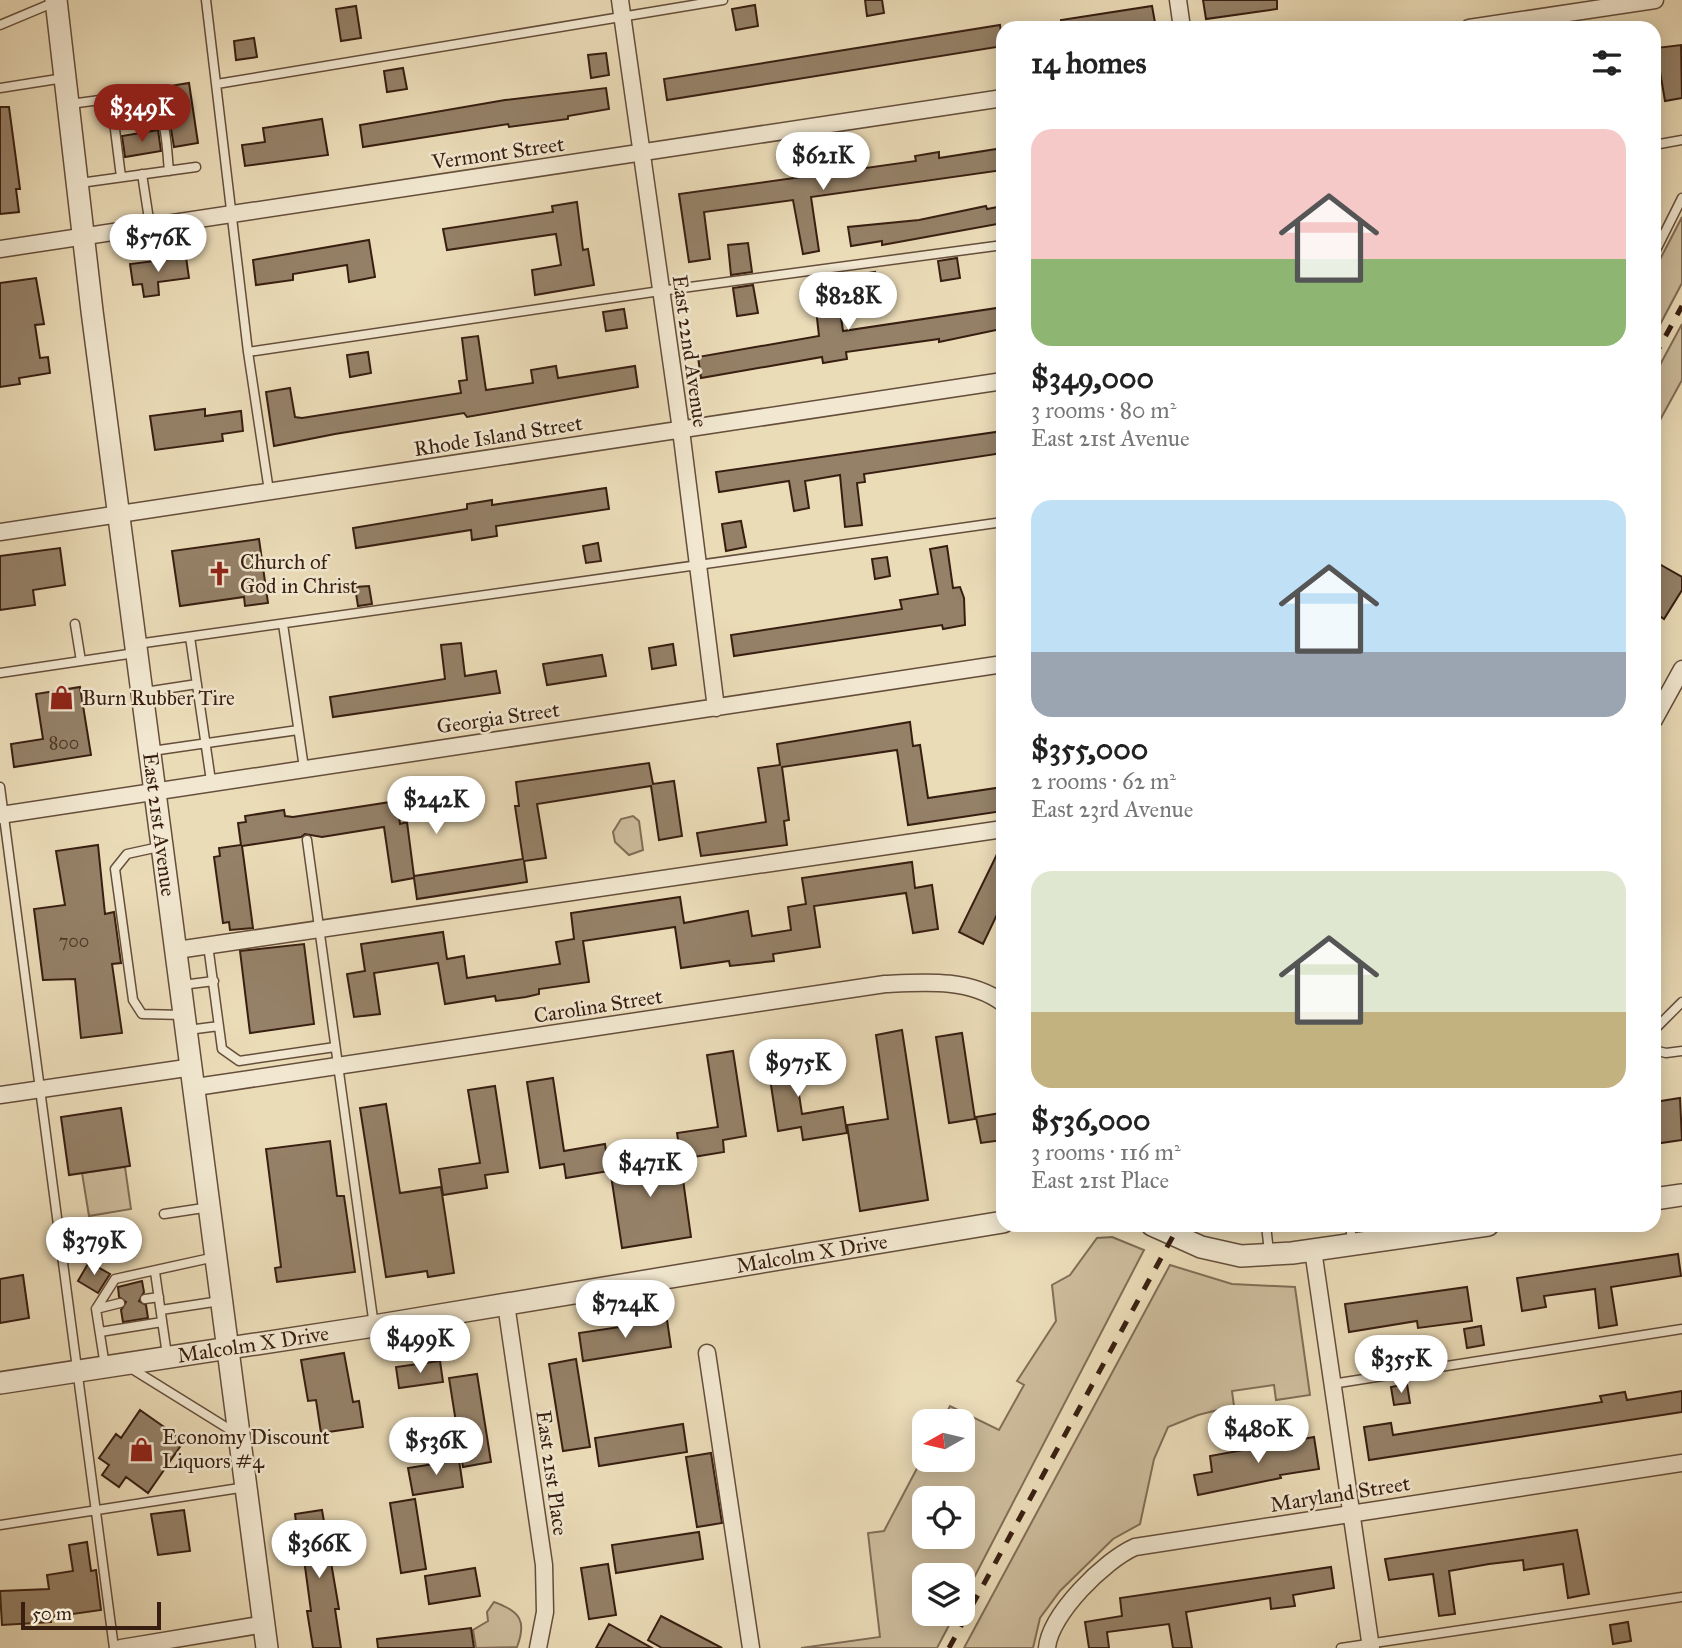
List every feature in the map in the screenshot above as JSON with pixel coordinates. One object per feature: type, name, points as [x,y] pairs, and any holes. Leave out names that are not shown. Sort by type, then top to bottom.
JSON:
[{"type":"street","points":[[1178,0],[1181,21]]},
{"type":"street","points":[[1516,21],[1655,0]]},
{"type":"street","name":"East 21st Avenue","points":[[56,1],[83,236],[212,1207],[267,1648]]},
{"type":"street","name":"East 22nd Avenue","points":[[621,8],[681,430],[716,708]]},
{"type":"street","name":"Vermont Street","points":[[0,249],[996,99]]},
{"type":"street","name":"Rhode Island Street","points":[[0,532],[996,382]]},
{"type":"street","name":"Georgia Street","points":[[2,815],[211,781],[996,665]]},
{"type":"street","points":[[1661,707],[1682,668]]},
{"type":"street","points":[[177,950],[996,829]]},
{"type":"street","name":"Carolina Street","points":[[0,1095],[194,1077],[251,1079],[885,984],[942,981],[996,998]]},
{"type":"street","points":[[1661,1198],[1682,1195]]},
{"type":"street","name":"Malcolm X Drive","points":[[0,1383],[374,1326],[996,1223]]},
{"type":"street","points":[[1169,1232],[1216,1252],[1241,1256],[1313,1250],[1351,1235],[1381,1233]]},
{"type":"street","points":[[1313,1250],[1370,1646]]},
{"type":"street","name":"East 21st Place","points":[[506,1304],[544,1564],[545,1612],[538,1648]]},
{"type":"street","points":[[707,1353],[751,1648]]},
{"type":"street","name":"Maryland Street","points":[[1047,1645],[1064,1610],[1105,1567],[1124,1552],[1148,1544],[1682,1464]]},
{"type":"street","points":[[121,1648],[265,1624]]},
{"type":"lane","points":[[206,0],[248,352],[269,491]]},
{"type":"lane","points":[[217,84],[621,8],[723,0]]},
{"type":"lane","points":[[0,25],[56,1]]},
{"type":"lane","points":[[0,88],[64,78]]},
{"type":"lane","points":[[67,104],[145,94],[157,104],[163,120],[169,170]]},
{"type":"lane","points":[[111,99],[121,177]]},
{"type":"lane","points":[[1661,144],[1682,140]]},
{"type":"lane","points":[[77,183],[197,167]]},
{"type":"lane","points":[[142,174],[150,226]]},
{"type":"lane","points":[[1661,240],[1682,198]]},
{"type":"lane","points":[[248,352],[660,291],[996,246]]},
{"type":"lane","points":[[0,673],[81,661],[190,636],[698,567],[996,523]]},
{"type":"lane","points":[[75,624],[81,661]]},
{"type":"lane","points":[[283,624],[304,768]]},
{"type":"lane","points":[[190,636],[211,781]]},
{"type":"lane","points":[[143,692],[197,684]]},
{"type":"lane","points":[[151,751],[298,730]]},
{"type":"lane","points":[[0,787],[114,1648]]},
{"type":"lane","points":[[307,840],[374,1326]]},
{"type":"lane","points":[[164,846],[127,854],[115,869],[133,1000],[142,1014],[219,1026]]},
{"type":"lane","points":[[208,945],[222,1049],[239,1061],[335,1047]]},
{"type":"lane","points":[[182,985],[214,981]]},
{"type":"lane","points":[[1661,1023],[1682,1002]]},
{"type":"lane","points":[[1661,1052],[1682,1051]]},
{"type":"lane","points":[[291,1054],[294,1072]]},
{"type":"lane","points":[[248,1060],[251,1079]]},
{"type":"lane","points":[[164,1214],[212,1207]]},
{"type":"lane","points":[[1267,1232],[1269,1255]]},
{"type":"lane","points":[[218,1256],[115,1279],[96,1309],[100,1332],[114,1365],[240,1437]]},
{"type":"lane","points":[[155,1272],[168,1356]]},
{"type":"lane","points":[[145,1299],[159,1297]]},
{"type":"lane","points":[[160,1310],[224,1300]]},
{"type":"lane","points":[[96,1309],[120,1303]]},
{"type":"lane","points":[[100,1332],[162,1322]]},
{"type":"lane","points":[[1332,1384],[1682,1329]]},
{"type":"lane","points":[[0,1525],[247,1486]]},
{"type":"lane","points":[[1341,1648],[1370,1646],[1682,1597]]},
{"type":"shaded area","points":[[1682,217],[1682,283],[1661,323],[1661,258]]},
{"type":"shaded area","points":[[1682,324],[1682,380],[1661,418],[1661,363]]},
{"type":"shaded area","points":[[633,816],[639,821],[643,850],[629,855],[615,842],[613,832],[621,819]]},
{"type":"shaded area","points":[[125,1167],[131,1209],[89,1216],[82,1173]]},
{"type":"shaded area","points":[[1112,1237],[1144,1250],[975,1576],[975,1563],[912,1563],[912,1626],[949,1626],[937,1648],[801,1648],[880,1637],[868,1533],[884,1531],[915,1472],[975,1472],[975,1418],[999,1430],[1024,1385],[1017,1381],[1056,1321],[1052,1285],[1070,1275],[1097,1238]]},
{"type":"shaded area","points":[[1170,1265],[1232,1284],[1295,1287],[1310,1395],[1276,1400],[1274,1385],[1232,1391],[1234,1406],[1198,1415],[1168,1427],[1154,1459],[1140,1524],[1113,1539],[1060,1591],[1040,1618],[1033,1648],[964,1648]]},
{"type":"shaded area","points":[[494,1602],[510,1609],[519,1618],[521,1630],[517,1647],[476,1648],[473,1630],[488,1621],[487,1612]]},
{"type":"building","points":[[865,0],[882,0],[884,13],[867,16]]},
{"type":"building","points":[[1203,0],[1277,0],[1277,9],[1206,19]]},
{"type":"building","points":[[755,5],[758,26],[736,30],[732,9]]},
{"type":"building","points":[[356,6],[361,38],[341,41],[336,9]]},
{"type":"building","points":[[1152,6],[1155,21],[1061,21]]},
{"type":"building","points":[[996,26],[996,47],[667,100],[664,79]]},
{"type":"building","points":[[254,38],[257,57],[236,60],[234,41]]},
{"type":"building","points":[[1681,45],[1682,98],[1665,101],[1661,77],[1661,47]]},
{"type":"building","points":[[606,53],[609,75],[591,78],[588,55]]},
{"type":"building","points":[[403,68],[407,89],[387,92],[384,71]]},
{"type":"building","points":[[189,83],[198,143],[174,147],[164,87]]},
{"type":"building","points":[[606,88],[609,109],[568,116],[568,119],[509,127],[508,124],[363,147],[360,125],[505,100]]},
{"type":"building","points":[[0,107],[9,107],[20,189],[16,189],[19,212],[0,214]]},
{"type":"building","points":[[322,119],[328,155],[245,166],[242,145],[265,142],[263,128]]},
{"type":"building","points":[[158,130],[161,151],[125,157],[122,136]]},
{"type":"building","points":[[996,149],[996,171],[811,197],[819,251],[803,254],[793,200],[704,212],[710,259],[689,262],[679,194],[916,161],[915,156],[939,152],[939,158]]},
{"type":"building","points":[[577,202],[583,250],[588,249],[594,285],[535,295],[532,270],[561,265],[556,234],[447,250],[443,229],[553,212],[552,206]]},
{"type":"building","points":[[986,206],[987,209],[996,207],[996,224],[882,245],[882,241],[851,246],[848,227],[919,220]]},
{"type":"building","points":[[369,240],[375,277],[349,282],[347,265],[293,274],[293,280],[256,285],[253,260]]},
{"type":"building","points":[[748,243],[752,272],[731,275],[728,245]]},
{"type":"building","points":[[186,257],[189,278],[158,282],[159,295],[144,297],[142,284],[133,285],[130,264]]},
{"type":"building","points":[[957,258],[960,278],[941,281],[938,261]]},
{"type":"building","points":[[875,272],[878,290],[838,297],[843,331],[996,308],[996,330],[939,342],[939,339],[846,352],[847,359],[823,363],[822,357],[701,378],[698,357],[819,336],[813,282]]},
{"type":"building","points":[[36,278],[44,324],[35,325],[40,358],[48,357],[50,373],[19,378],[20,384],[0,387],[0,283]]},
{"type":"building","points":[[753,285],[758,313],[737,316],[733,288]]},
{"type":"building","points":[[624,309],[627,328],[606,331],[603,312]]},
{"type":"building","points":[[478,336],[486,390],[533,383],[531,370],[556,366],[558,378],[635,366],[638,387],[467,417],[464,413],[274,446],[266,392],[290,388],[295,417],[302,418],[461,393],[459,381],[467,380],[462,338]]},
{"type":"building","points":[[368,352],[371,373],[350,377],[347,355]]},
{"type":"building","points":[[205,409],[205,416],[241,411],[243,431],[222,434],[223,441],[155,450],[150,416]]},
{"type":"building","points":[[996,432],[996,454],[864,474],[865,482],[857,483],[862,525],[845,527],[840,475],[805,481],[809,508],[794,511],[789,481],[719,492],[716,472]]},
{"type":"building","points":[[606,488],[609,509],[496,526],[497,536],[472,540],[471,530],[356,548],[353,528],[467,509],[467,504],[492,500],[492,505]]},
{"type":"building","points":[[741,521],[746,547],[726,551],[722,524]]},
{"type":"building","name":"Church of God in Christ","points":[[259,539],[268,603],[245,606],[244,597],[180,606],[172,551]]},
{"type":"building","points":[[598,543],[601,561],[586,563],[583,546]]},
{"type":"building","points":[[947,546],[953,588],[960,587],[964,598],[965,625],[943,629],[942,625],[734,656],[731,635],[902,609],[900,600],[938,594],[930,549]]},
{"type":"building","points":[[60,548],[65,585],[33,590],[35,605],[0,610],[0,556]]},
{"type":"building","points":[[887,557],[890,576],[875,579],[872,559]]},
{"type":"building","points":[[1661,565],[1682,577],[1682,590],[1664,619],[1661,617]]},
{"type":"building","points":[[369,586],[372,604],[358,606],[355,587]]},
{"type":"building","points":[[461,643],[465,676],[496,671],[500,693],[333,717],[330,697],[445,679],[441,645]]},
{"type":"building","points":[[673,644],[676,665],[652,669],[649,648]]},
{"type":"building","points":[[602,655],[606,676],[547,685],[543,664]]},
{"type":"building","points":[[80,687],[91,755],[14,767],[11,744],[43,739],[36,694]]},
{"type":"building","points":[[910,722],[913,746],[920,745],[928,798],[996,788],[996,812],[908,825],[897,750],[782,767],[789,820],[784,821],[787,845],[701,856],[697,833],[766,822],[758,768],[780,765],[777,744]]},
{"type":"building","points":[[649,763],[653,784],[674,781],[682,836],[659,840],[651,786],[537,804],[546,858],[524,861],[527,882],[417,899],[414,878],[392,882],[384,827],[322,837],[305,834],[301,837],[242,846],[253,928],[230,930],[229,922],[223,923],[214,857],[220,856],[219,848],[241,845],[238,823],[246,822],[245,816],[284,810],[285,816],[293,817],[397,801],[400,824],[407,822],[414,876],[523,859],[515,806],[519,806],[516,782]]},
{"type":"building","points":[[98,845],[105,914],[114,912],[121,963],[112,964],[122,1033],[81,1038],[75,979],[43,980],[34,909],[65,905],[56,851]]},
{"type":"building","points":[[996,856],[996,917],[983,944],[959,932]]},
{"type":"building","points":[[912,862],[915,888],[932,885],[938,929],[913,933],[906,893],[814,906],[820,947],[773,954],[774,961],[730,966],[729,961],[681,968],[675,927],[583,941],[589,982],[539,989],[539,994],[526,997],[496,1001],[495,996],[445,1004],[438,963],[374,973],[380,1014],[354,1017],[347,974],[365,971],[361,944],[443,932],[447,959],[464,956],[467,978],[560,964],[556,942],[574,939],[571,913],[680,897],[684,923],[748,911],[752,936],[791,930],[788,907],[806,904],[802,878]]},
{"type":"building","points":[[304,944],[314,1024],[250,1033],[240,951]]},
{"type":"building","points":[[902,1030],[928,1200],[860,1211],[847,1125],[888,1119],[876,1035]]},
{"type":"building","points":[[962,1033],[975,1119],[949,1123],[936,1037]]},
{"type":"building","points":[[791,1042],[802,1114],[843,1107],[847,1133],[803,1140],[801,1127],[778,1131],[765,1046]]},
{"type":"building","points":[[733,1051],[746,1136],[723,1140],[724,1152],[681,1159],[677,1133],[718,1127],[707,1055]]},
{"type":"building","points":[[553,1078],[564,1151],[605,1144],[609,1171],[566,1178],[564,1164],[540,1168],[527,1082]]},
{"type":"building","points":[[495,1086],[508,1172],[485,1175],[487,1188],[443,1195],[439,1169],[480,1163],[468,1090]]},
{"type":"building","points":[[1680,1098],[1682,1140],[1661,1143],[1661,1101]]},
{"type":"building","points":[[386,1104],[400,1193],[441,1187],[454,1273],[428,1277],[427,1271],[386,1277],[360,1108]]},
{"type":"building","points":[[121,1108],[130,1166],[69,1175],[61,1117]]},
{"type":"building","points":[[996,1114],[996,1141],[981,1143],[976,1117]]},
{"type":"building","points":[[330,1141],[337,1196],[344,1196],[355,1272],[277,1282],[275,1268],[281,1267],[266,1149]]},
{"type":"building","points":[[679,1151],[691,1237],[622,1248],[609,1162]]},
{"type":"building","points":[[1678,1254],[1681,1276],[1611,1287],[1617,1325],[1599,1328],[1595,1289],[1544,1296],[1546,1307],[1522,1311],[1517,1278]]},
{"type":"building","points":[[89,1262],[110,1274],[98,1293],[78,1281]]},
{"type":"building","points":[[23,1275],[29,1318],[0,1323],[0,1279]]},
{"type":"building","points":[[142,1281],[144,1292],[139,1301],[146,1305],[148,1318],[123,1322],[121,1310],[126,1302],[119,1297],[118,1287]]},
{"type":"building","points":[[1467,1287],[1472,1321],[1418,1328],[1417,1321],[1349,1332],[1345,1304]]},
{"type":"building","points":[[667,1320],[671,1347],[583,1361],[579,1333]]},
{"type":"building","points":[[1481,1326],[1484,1345],[1467,1348],[1464,1329]]},
{"type":"building","points":[[344,1353],[353,1402],[359,1401],[363,1427],[321,1433],[316,1400],[308,1401],[301,1360]]},
{"type":"building","points":[[576,1359],[590,1447],[563,1451],[549,1364]]},
{"type":"building","points":[[440,1361],[443,1382],[399,1388],[396,1367]]},
{"type":"building","points":[[477,1374],[491,1462],[463,1467],[449,1378]]},
{"type":"building","points":[[1407,1384],[1410,1403],[1394,1405],[1391,1387]]},
{"type":"building","points":[[1682,1391],[1682,1412],[1369,1460],[1364,1427],[1391,1423],[1393,1435],[1602,1402],[1600,1396],[1625,1392],[1627,1400]]},
{"type":"building","name":"Economy Discount Liquors #4","points":[[140,1410],[184,1441],[148,1493],[126,1477],[119,1487],[102,1475],[109,1465],[99,1458],[116,1434],[121,1438]]},
{"type":"building","points":[[683,1424],[687,1452],[599,1466],[595,1438]]},
{"type":"building","points":[[1314,1437],[1319,1469],[1280,1475],[1281,1478],[1198,1495],[1194,1475],[1212,1472],[1210,1456]]},
{"type":"building","points":[[711,1453],[722,1523],[697,1527],[686,1457]]},
{"type":"building","points":[[459,1460],[463,1487],[413,1495],[408,1468]]},
{"type":"building","points":[[415,1499],[426,1569],[401,1573],[390,1503]]},
{"type":"building","points":[[184,1510],[190,1551],[158,1555],[151,1514]]},
{"type":"building","points":[[322,1510],[339,1609],[335,1609],[341,1648],[313,1648],[307,1611],[311,1611],[301,1537],[298,1538],[295,1514]]},
{"type":"building","points":[[1577,1530],[1589,1594],[1568,1598],[1563,1564],[1524,1570],[1523,1560],[1489,1564],[1449,1571],[1455,1614],[1439,1616],[1433,1574],[1389,1580],[1385,1559]]},
{"type":"building","points":[[699,1532],[703,1559],[616,1573],[612,1545]]},
{"type":"building","points":[[87,1542],[91,1571],[96,1570],[101,1610],[51,1617],[51,1622],[2,1625],[0,1591],[49,1589],[47,1575],[73,1571],[69,1545]]},
{"type":"building","points":[[608,1564],[616,1615],[589,1619],[581,1568]]},
{"type":"building","points":[[1331,1567],[1334,1588],[1293,1595],[1295,1606],[1271,1609],[1270,1598],[1186,1612],[1192,1648],[1173,1648],[1169,1624],[1107,1632],[1109,1648],[1089,1648],[1085,1622],[1122,1616],[1120,1598]]},
{"type":"building","points":[[475,1568],[480,1596],[429,1604],[425,1576]]},
{"type":"building","points":[[661,1616],[722,1648],[662,1648],[648,1640]]},
{"type":"building","points":[[1628,1622],[1631,1641],[1613,1644],[1610,1625]]},
{"type":"building","points":[[609,1624],[652,1648],[596,1648]]},
{"type":"building","points":[[471,1628],[474,1648],[378,1648],[377,1639]]},
{"type":"railway","points":[[1661,344],[1682,306]]},
{"type":"railway","points":[[949,1648],[1175,1232]]},
{"type":"place","name":"Church of God in Christ","points":[[220,574]]},
{"type":"place","name":"Burn Rubber Tire","points":[[62,698]]},
{"type":"place","name":"Economy Discount Liquors #4","points":[[142,1449]]}]
